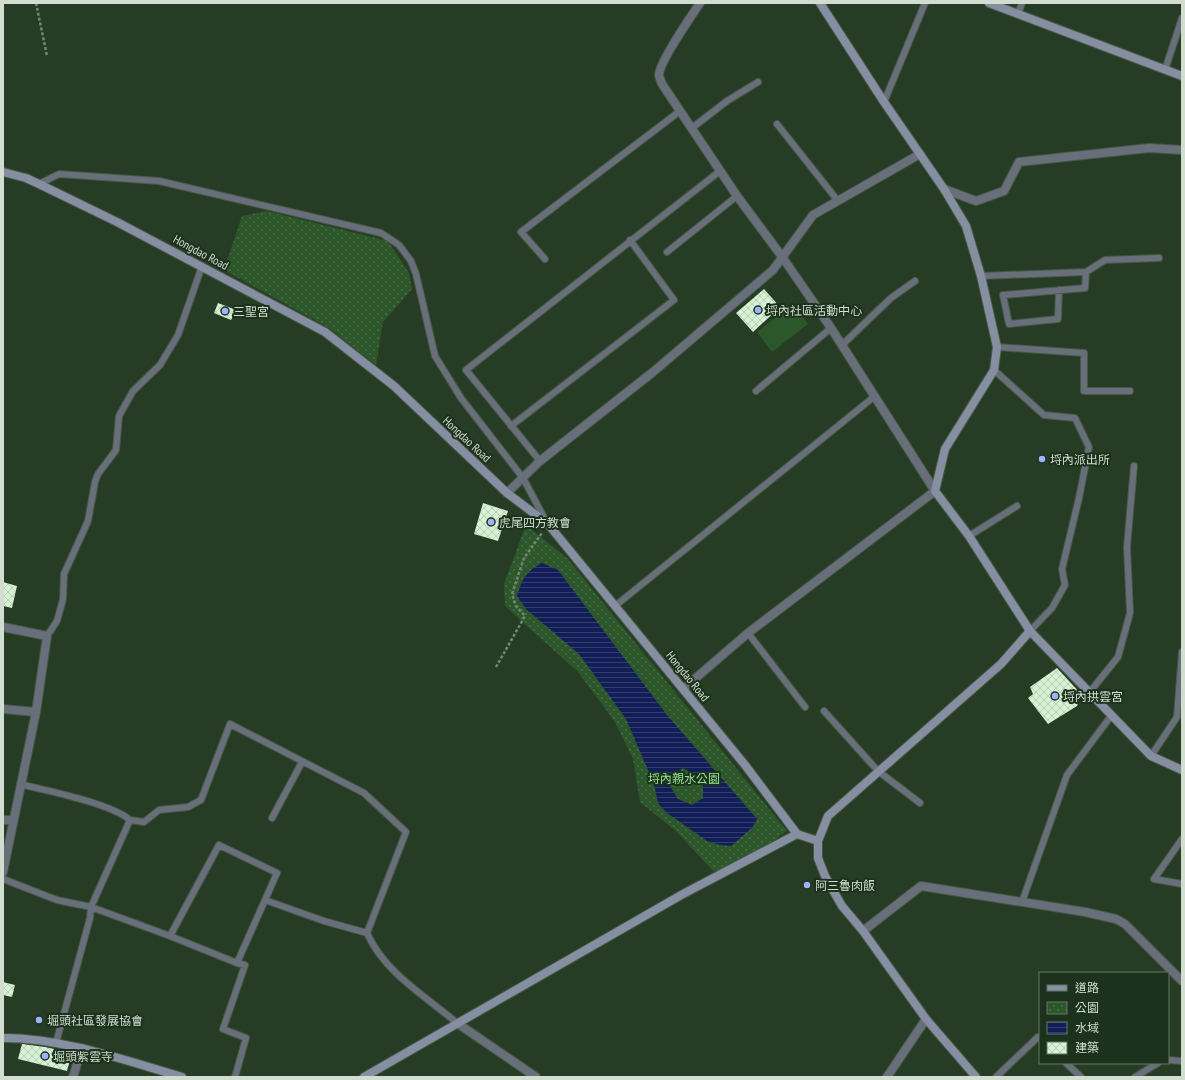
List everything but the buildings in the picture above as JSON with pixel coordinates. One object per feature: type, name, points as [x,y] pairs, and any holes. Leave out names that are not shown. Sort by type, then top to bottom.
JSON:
[{"type":"street","points":[[700,3],[679,34],[659,74],[662,84],[737,196],[783,258],[831,328],[935,491],[969,536],[1030,631],[1151,756],[1182,770]]},
{"type":"street","points":[[683,689],[748,633],[935,491],[945,449],[994,370],[997,347],[981,276],[966,226],[944,189],[884,102],[820,3]]},
{"type":"street","points":[[989,3],[1182,76]]},
{"type":"street","points":[[944,189],[976,201],[1004,191],[1019,162],[1149,148],[1182,150]]},
{"type":"street","points":[[507,493],[540,461],[653,372],[773,270],[813,215],[920,154]]},
{"type":"street","name":"Hongdao Road","points":[[3,172],[26,178],[39,184],[202,266],[325,332],[394,386],[507,493],[548,524],[745,765],[797,834]]},
{"type":"street","points":[[3,627],[48,636],[36,712],[3,872]]},
{"type":"street","points":[[976,1077],[926,1019],[863,931],[842,906],[825,876],[818,858],[818,841],[828,816],[1001,664],[1030,631]]},
{"type":"street","points":[[3,709],[36,712]]},
{"type":"street","points":[[3,820],[13,820]]},
{"type":"street","points":[[364,1077],[683,894],[797,834],[818,841]]},
{"type":"street","points":[[863,931],[921,886],[1085,912],[1116,919],[1125,924],[1182,981]]},
{"type":"street","points":[[887,1077],[926,1019]]},
{"type":"street","points":[[457,1023],[536,1077]]},
{"type":"street","points":[[3,1038],[56,1043],[82,1048],[182,1077]]},
{"type":"street","points":[[72,1077],[82,1048]]},
{"type":"lane","points":[[884,102],[925,3]]},
{"type":"lane","points":[[1018,14],[1022,3]]},
{"type":"lane","points":[[1165,70],[1182,18]]},
{"type":"lane","points":[[692,128],[727,101],[758,82]]},
{"type":"lane","points":[[545,259],[522,232],[680,111]]},
{"type":"lane","points":[[777,124],[838,201]]},
{"type":"lane","points":[[540,461],[466,370],[720,171]]},
{"type":"lane","points":[[39,184],[59,174],[159,181],[381,233],[398,244],[410,261],[416,274],[435,356],[461,398],[523,478],[548,524]]},
{"type":"lane","points":[[667,252],[737,196]]},
{"type":"lane","points":[[511,426],[674,300],[630,240]]},
{"type":"lane","points":[[981,276],[1086,272],[1105,260],[1159,258]]},
{"type":"lane","points":[[48,636],[57,621],[63,599],[64,574],[88,521],[95,482],[98,474],[116,450],[119,416],[133,391],[160,365],[178,336],[202,266]]},
{"type":"lane","points":[[1059,290],[1058,319],[1009,324],[1003,295],[1059,290],[1085,288],[1086,272]]},
{"type":"lane","points":[[842,345],[891,298],[915,281]]},
{"type":"lane","points":[[756,391],[831,328]]},
{"type":"lane","points":[[997,347],[1084,353],[1084,391],[1130,391]]},
{"type":"lane","points":[[994,370],[1044,415],[1075,418],[1089,447],[1079,498],[1062,569],[1065,585],[1052,608],[1030,631]]},
{"type":"lane","points":[[615,606],[874,396]]},
{"type":"lane","points":[[1089,693],[1118,657],[1130,613],[1127,547],[1134,466]]},
{"type":"lane","points":[[969,536],[1017,506]]},
{"type":"lane","points":[[748,633],[805,707]]},
{"type":"lane","points":[[1151,756],[1177,716],[1182,652]]},
{"type":"lane","points":[[824,711],[878,771],[920,803]]},
{"type":"lane","points":[[1022,902],[1067,775],[1111,716]]},
{"type":"lane","points":[[20,784],[124,814],[130,820],[144,822],[159,810],[188,807],[201,800],[230,724],[364,793],[406,832],[367,933],[371,942],[388,966],[457,1023]]},
{"type":"lane","points":[[272,818],[302,762]]},
{"type":"lane","points":[[56,1043],[90,918],[90,907],[130,820]]},
{"type":"lane","points":[[1182,839],[1154,879],[1182,884]]},
{"type":"lane","points":[[170,936],[219,845],[277,873],[237,963]]},
{"type":"lane","points":[[3,879],[57,900],[90,907],[245,965],[223,1030],[246,1038],[235,1077]]},
{"type":"lane","points":[[265,900],[324,921],[367,933]]},
{"type":"lane","points":[[996,1077],[1039,1038]]},
{"type":"lane","points":[[1169,1060],[1182,1061]]},
{"type":"lane","points":[[1067,1064],[1081,1077]]},
{"type":"lane","points":[[1135,1077],[1156,1064]]},
{"type":"path","points":[[36,3],[48,56]]},
{"type":"path","points":[[496,668],[525,616],[516,606],[512,594],[524,558],[548,524]]},
{"type":"green space","points":[[267,211],[388,241],[409,273],[412,289],[383,322],[376,365],[329,328],[224,270],[242,216]]},
{"type":"green space","points":[[793,304],[808,324],[772,352],[757,332]]},
{"type":"green space","name":"埒內親水公園","points":[[526,525],[567,558],[787,831],[753,855],[714,872],[677,832],[640,802],[633,759],[615,722],[578,672],[505,606],[504,584]]},
{"type":"water","points":[[542,563],[558,570],[667,715],[757,819],[753,827],[731,846],[720,845],[707,841],[667,813],[658,803],[654,784],[626,719],[579,654],[526,609],[517,596],[525,576],[532,569]],"holes":[[[683,768],[695,775],[703,785],[703,798],[692,805],[678,799],[670,786],[674,775]]]},
{"type":"place","name":"埒內社區活動中心","points":[[758,310]]},
{"type":"place","name":"三聖宮","points":[[225,311]]},
{"type":"place","name":"埒內派出所","points":[[1042,459]]},
{"type":"place","name":"虎尾四方教會","points":[[491,522]]},
{"type":"place","name":"埒內拱雲宮","points":[[1055,696]]},
{"type":"place","name":"阿三魯肉飯","points":[[807,885]]},
{"type":"place","name":"堀頭社區發展協會","points":[[39,1020]]},
{"type":"place","name":"堀頭紫雲寺","points":[[45,1056]]}]
